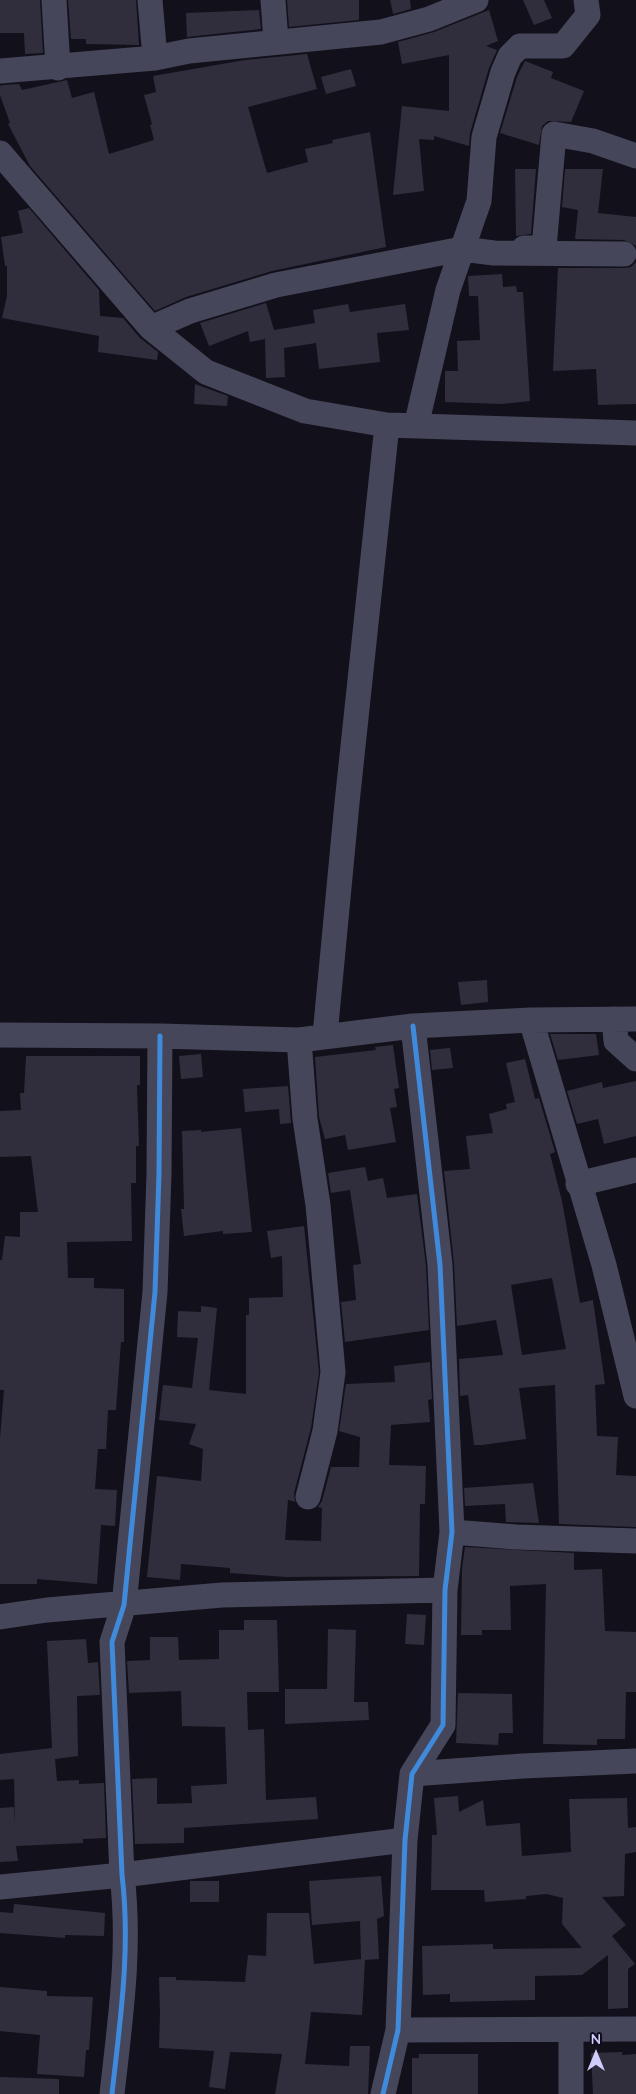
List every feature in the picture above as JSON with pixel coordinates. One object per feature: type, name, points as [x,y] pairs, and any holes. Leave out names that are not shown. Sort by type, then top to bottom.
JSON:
[{"type":"street","points":[[54,0],[58,68]]},
{"type":"street","points":[[150,0],[155,58]]},
{"type":"street","points":[[273,0],[276,41]]},
{"type":"street","points":[[0,71],[58,68],[155,58],[189,51],[276,41],[381,32],[426,9],[476,0]]},
{"type":"street","points":[[416,426],[448,290],[479,201],[484,137],[503,72],[510,56],[520,46],[563,46],[588,15],[586,0]]},
{"type":"street","points":[[151,328],[190,311],[276,285],[462,248],[544,248],[554,134],[593,141],[636,156]]},
{"type":"street","points":[[0,153],[151,328],[206,372],[305,411],[387,425],[636,433]]},
{"type":"street","points":[[462,248],[494,252],[624,254]]},
{"type":"street","points":[[325,1035],[347,803],[387,425]]},
{"type":"street","points":[[0,1035],[160,1036],[300,1040],[325,1035],[413,1026],[531,1020],[625,1019],[616,1041],[636,1059]]},
{"type":"street","points":[[531,1020],[578,1184],[604,1265],[627,1321],[636,1396]]},
{"type":"street","points":[[383,2094],[398,2030],[404,1840],[412,1774],[443,1725],[445,1590],[452,1532],[440,1265],[413,1026]]},
{"type":"street","points":[[112,2094],[125,1972],[126,1910],[122,1875],[112,1642],[124,1605],[155,1292],[159,1174],[160,1036]]},
{"type":"street","points":[[300,1040],[305,1119],[318,1205],[333,1372],[325,1431],[308,1497]]},
{"type":"street","points":[[578,1184],[636,1170]]},
{"type":"street","points":[[452,1532],[516,1537],[636,1541]]},
{"type":"street","points":[[0,1618],[47,1610],[124,1605],[222,1595],[445,1590]]},
{"type":"street","points":[[412,1774],[636,1761]]},
{"type":"street","points":[[0,1887],[122,1875],[404,1840]]},
{"type":"street","points":[[398,2030],[636,2029]]},
{"type":"street","points":[[571,2030],[571,2094]]},
{"type":"building","points":[[0,0],[40,0],[43,53],[25,54],[24,33],[0,33]]},
{"type":"building","points":[[68,0],[136,0],[139,45],[86,44],[86,39],[71,39]]},
{"type":"building","points":[[287,0],[359,0],[359,20],[289,27]]},
{"type":"building","points":[[390,0],[410,0],[411,9],[393,14]]},
{"type":"building","points":[[523,0],[544,0],[552,18],[534,25]]},
{"type":"building","points":[[259,10],[261,29],[187,37],[186,13]]},
{"type":"building","points":[[489,10],[498,41],[486,46],[497,50],[489,68],[470,133],[469,146],[434,136],[434,140],[419,139],[424,191],[393,195],[402,106],[449,111],[449,55],[402,64],[398,42],[434,32]]},
{"type":"building","points":[[307,54],[317,89],[248,107],[267,173],[308,162],[305,149],[333,143],[332,140],[370,132],[386,247],[272,271],[186,297],[155,311],[30,166],[8,124],[10,123],[0,95],[0,86],[3,85],[19,84],[22,90],[67,80],[72,98],[94,92],[109,154],[154,140],[150,125],[152,124],[144,95],[156,92],[153,76],[245,60]]},
{"type":"building","points":[[525,61],[553,72],[551,78],[584,91],[571,122],[548,121],[542,126],[539,145],[500,133],[517,77]]},
{"type":"building","points":[[351,69],[356,86],[326,94],[321,77]]},
{"type":"building","points":[[515,169],[536,169],[531,234],[516,236]]},
{"type":"building","points":[[565,169],[603,169],[598,213],[636,217],[636,246],[624,240],[575,239],[578,210],[562,207]]},
{"type":"building","points":[[29,208],[99,290],[100,316],[123,318],[140,338],[158,352],[157,360],[98,352],[99,336],[2,318],[7,296],[7,266],[5,266],[1,237],[23,233],[18,211]]},
{"type":"building","points":[[636,262],[636,404],[598,405],[596,369],[553,371],[558,268],[624,268],[631,267]]},
{"type":"building","points":[[502,274],[503,287],[516,286],[517,292],[523,292],[530,401],[502,404],[445,402],[445,371],[458,371],[457,341],[480,340],[478,296],[469,296],[468,276]]},
{"type":"building","points":[[266,303],[274,330],[315,323],[313,310],[348,304],[350,312],[405,304],[409,330],[377,333],[380,362],[319,369],[316,343],[284,348],[285,377],[266,378],[265,339],[250,342],[248,331],[209,346],[200,323]]},
{"type":"building","points":[[195,384],[228,396],[227,406],[194,404]]},
{"type":"building","points":[[487,980],[488,1002],[461,1005],[458,982]]},
{"type":"building","points":[[550,1034],[596,1034],[599,1055],[558,1060]]},
{"type":"building","points":[[393,1045],[399,1088],[394,1089],[397,1107],[390,1108],[396,1142],[348,1150],[345,1135],[325,1139],[319,1117],[315,1057],[376,1050],[375,1047]]},
{"type":"building","points":[[450,1048],[453,1068],[432,1070],[430,1050]]},
{"type":"building","points":[[201,1054],[203,1077],[181,1079],[179,1056]]},
{"type":"building","points":[[26,1056],[140,1056],[140,1085],[137,1085],[139,1146],[136,1146],[136,1183],[131,1183],[132,1241],[67,1242],[68,1278],[94,1278],[94,1288],[124,1289],[124,1342],[121,1342],[116,1410],[108,1410],[106,1449],[98,1449],[95,1489],[117,1490],[115,1526],[101,1525],[97,1584],[37,1579],[37,1584],[0,1584],[0,1438],[4,1390],[0,1390],[0,1260],[2,1260],[5,1236],[20,1237],[20,1212],[38,1212],[31,1156],[0,1157],[0,1111],[21,1110],[20,1093],[24,1093]]},
{"type":"building","points":[[525,1059],[535,1099],[539,1098],[555,1152],[550,1154],[562,1201],[580,1303],[593,1300],[605,1384],[595,1385],[597,1436],[618,1437],[616,1475],[636,1476],[636,1527],[559,1524],[555,1385],[519,1388],[526,1439],[482,1445],[474,1445],[468,1395],[460,1396],[459,1359],[503,1355],[496,1320],[457,1326],[454,1263],[444,1171],[470,1169],[466,1136],[493,1133],[489,1114],[507,1109],[506,1104],[515,1102],[506,1063]],"holes":[[[552,1278],[566,1349],[522,1355],[511,1285]]]},
{"type":"building","points":[[636,1081],[636,1136],[604,1144],[598,1119],[577,1124],[567,1091],[602,1082],[603,1088]]},
{"type":"building","points":[[288,1086],[291,1123],[280,1124],[279,1109],[245,1112],[243,1089]]},
{"type":"building","points":[[241,1128],[252,1232],[223,1234],[223,1231],[184,1236],[181,1209],[184,1209],[182,1131],[201,1130],[201,1132]]},
{"type":"building","points":[[365,1167],[368,1181],[383,1178],[387,1198],[417,1194],[426,1266],[429,1330],[345,1342],[341,1302],[356,1300],[353,1265],[361,1264],[350,1190],[331,1193],[328,1173]]},
{"type":"building","points":[[304,1226],[319,1372],[311,1428],[294,1493],[295,1502],[288,1500],[285,1540],[321,1541],[322,1508],[318,1507],[322,1501],[331,1467],[359,1467],[360,1437],[339,1431],[346,1384],[395,1382],[394,1366],[430,1362],[432,1399],[428,1400],[430,1422],[391,1425],[389,1465],[426,1466],[425,1504],[420,1504],[419,1576],[286,1577],[230,1573],[230,1568],[181,1564],[180,1580],[147,1577],[157,1476],[201,1481],[203,1449],[189,1444],[196,1424],[159,1420],[163,1385],[192,1388],[198,1338],[177,1337],[178,1311],[201,1312],[201,1306],[217,1308],[209,1390],[246,1394],[246,1315],[249,1315],[249,1298],[283,1297],[282,1256],[271,1258],[267,1231]]},
{"type":"building","points":[[533,1483],[539,1523],[506,1522],[505,1504],[465,1506],[464,1488]]},
{"type":"building","points":[[465,1547],[574,1553],[574,1570],[602,1569],[605,1631],[636,1632],[636,1692],[626,1692],[625,1739],[597,1739],[597,1745],[543,1744],[546,1584],[510,1586],[511,1630],[482,1630],[482,1635],[461,1635],[462,1569]]},
{"type":"building","points":[[407,1614],[426,1615],[424,1645],[405,1644]]},
{"type":"building","points":[[244,1620],[277,1620],[279,1692],[247,1692],[248,1730],[264,1729],[266,1800],[316,1797],[318,1819],[184,1828],[184,1843],[135,1844],[132,1779],[157,1778],[157,1804],[192,1803],[191,1786],[227,1784],[225,1727],[182,1726],[181,1691],[129,1693],[127,1661],[150,1660],[150,1637],[178,1637],[179,1660],[219,1659],[219,1630],[244,1630]]},
{"type":"building","points":[[328,1629],[356,1630],[354,1702],[368,1702],[369,1720],[285,1724],[285,1689],[327,1689]]},
{"type":"building","points":[[86,1639],[88,1663],[98,1662],[100,1695],[77,1696],[78,1756],[55,1759],[57,1781],[79,1780],[79,1784],[104,1783],[106,1838],[83,1839],[83,1843],[16,1846],[18,1861],[0,1862],[0,1808],[14,1807],[15,1825],[14,1779],[0,1780],[0,1754],[52,1748],[47,1641]]},
{"type":"building","points":[[458,1693],[512,1694],[513,1733],[499,1733],[498,1745],[456,1743]]},
{"type":"building","points":[[458,1796],[459,1812],[483,1800],[486,1826],[520,1823],[522,1856],[571,1852],[569,1799],[627,1798],[628,1828],[636,1827],[636,1852],[625,1854],[624,1896],[602,1897],[626,1925],[612,1936],[635,1964],[628,1969],[628,2008],[608,2009],[608,1955],[582,1975],[535,1976],[535,2000],[450,2002],[450,1994],[423,1995],[422,1946],[493,1944],[493,1949],[582,1948],[562,1924],[563,1898],[546,1894],[526,1896],[526,1899],[485,1902],[484,1890],[431,1890],[432,1835],[437,1835],[434,1798]]},
{"type":"building","points":[[381,1876],[384,1916],[377,1919],[379,1959],[365,1960],[362,2015],[311,2012],[305,2064],[349,2066],[350,2046],[370,2046],[368,2094],[275,2094],[282,2054],[230,2052],[225,2089],[209,2087],[214,2051],[159,2048],[159,1977],[176,1977],[176,1980],[245,1982],[248,1955],[266,1956],[267,1913],[309,1913],[314,1964],[361,1959],[360,1921],[312,1925],[309,1881]]},
{"type":"building","points":[[190,1881],[219,1881],[219,1902],[190,1902]]},
{"type":"building","points":[[14,1904],[105,1913],[104,1936],[65,1935],[65,1938],[0,1933],[0,1912],[13,1913]]},
{"type":"building","points":[[0,1987],[47,1991],[47,1996],[93,1997],[89,2050],[86,2050],[84,2077],[37,2074],[40,2035],[0,2031]]},
{"type":"building","points":[[622,2052],[622,2055],[636,2054],[636,2094],[593,2094],[591,2053]]},
{"type":"building","points":[[419,2054],[478,2054],[478,2094],[412,2094],[412,2058],[419,2058]]},
{"type":"building","points":[[0,2077],[59,2079],[59,2094],[0,2094]]},
{"type":"cycle path","points":[[383,2094],[398,2030],[405,1840],[412,1774],[443,1725],[445,1590],[452,1532],[440,1265],[413,1026]]},
{"type":"cycle path","points":[[112,2094],[125,1958],[112,1642],[124,1605],[155,1292],[159,1174],[160,1036]]}]
